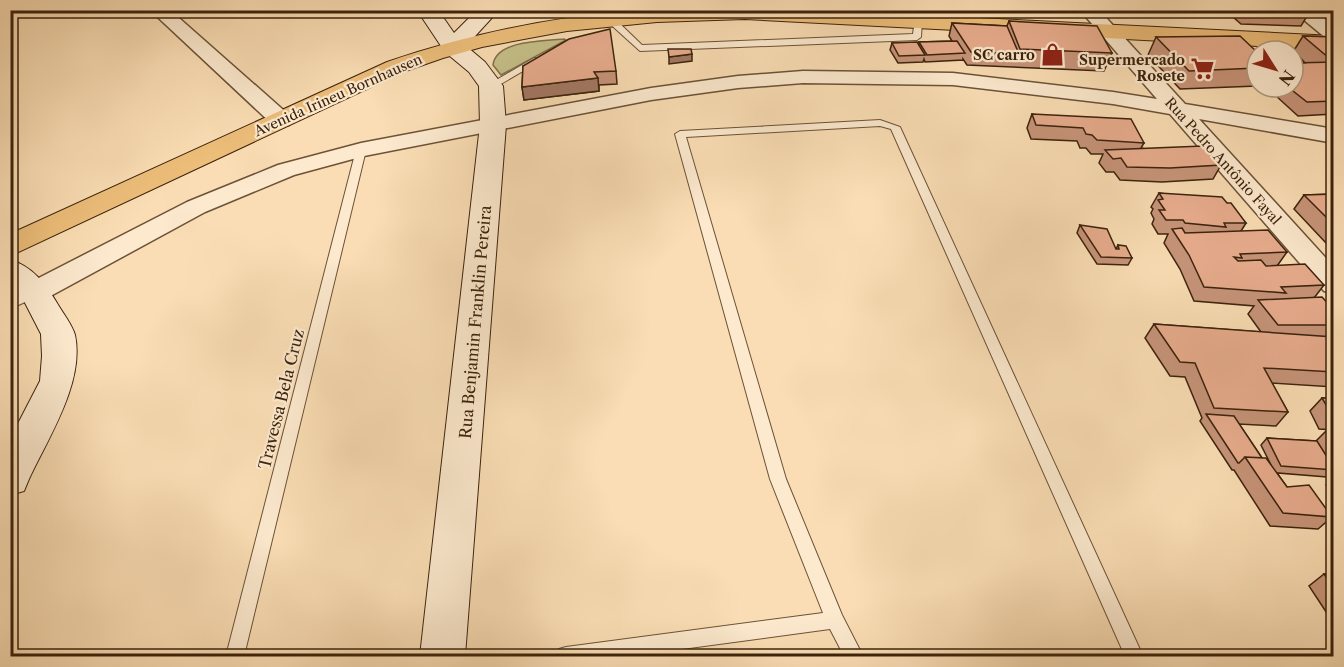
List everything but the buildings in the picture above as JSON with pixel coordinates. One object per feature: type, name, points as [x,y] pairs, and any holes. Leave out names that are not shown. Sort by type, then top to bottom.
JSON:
[{"type":"main road","points":[[427,10],[453,47],[477,67],[491,86]]},
{"type":"main road","points":[[453,47],[489,10]]},
{"type":"main road","name":"Avenida Irineu Bornhausen","points":[[10,246],[375,75],[423,56],[527,31],[621,16],[722,13],[1334,43]]},
{"type":"main road","name":"Rua Benjamin Franklin Pereira","points":[[443,657],[493,125],[491,86]]},
{"type":"main road","points":[[10,479],[57,381],[58,334],[19,289]]},
{"type":"street","points":[[159,10],[281,120]]},
{"type":"street","name":"Rua Pedro Antônio Fayal","points":[[1089,10],[1334,284]]},
{"type":"street","points":[[1301,10],[1334,35]]},
{"type":"street","points":[[19,289],[196,207],[286,170],[361,150],[493,125],[523,117],[651,94],[738,82],[803,77],[953,79],[1031,87],[1177,108],[1334,136]]},
{"type":"lane","points":[[621,16],[640,48],[917,37],[918,21]]},
{"type":"lane","points":[[491,86],[542,57]]},
{"type":"lane","points":[[854,657],[835,620],[778,479],[680,134],[880,123],[895,127],[1134,657]]},
{"type":"lane","name":"Travessa Bela Cruz","points":[[235,657],[361,150]]},
{"type":"lane","points":[[566,657],[835,620]]},
{"type":"shaded area","points":[[566,40],[501,75],[493,65],[496,57],[512,46]]},
{"type":"place","name":"SC carro","points":[[1053,55]]},
{"type":"place","name":"Supermercado Rosete","points":[[1203,68]]}]
